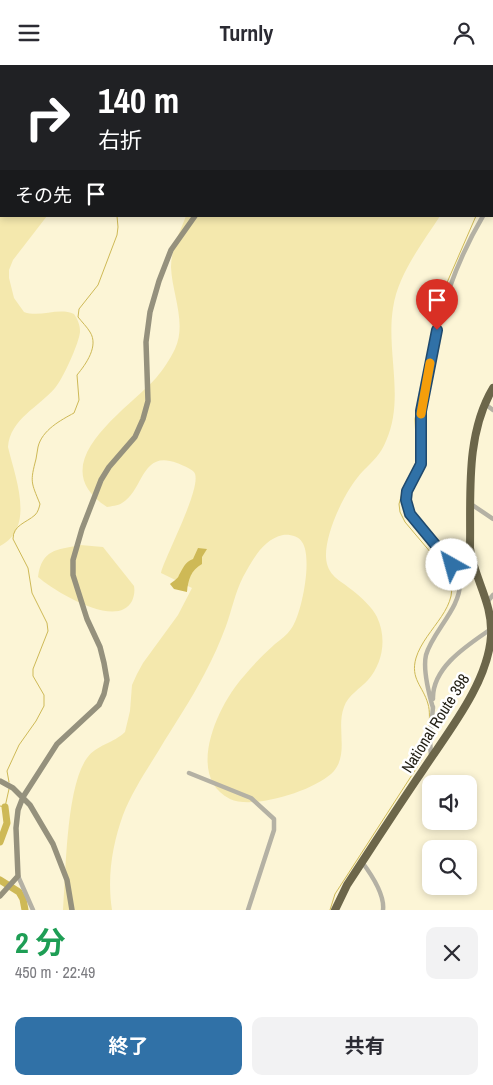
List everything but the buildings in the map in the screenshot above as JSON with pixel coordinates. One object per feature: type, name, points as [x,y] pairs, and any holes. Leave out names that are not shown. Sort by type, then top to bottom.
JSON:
[{"type":"highway","name":"National Route 398","points":[[335,910],[340,898],[362,863],[467,702],[489,654],[491,628],[490,598],[471,560],[470,548],[475,435],[484,403],[493,388]]},
{"type":"street","points":[[33,910],[16,878],[18,810],[23,797],[57,744],[99,705],[107,680],[100,647],[87,619],[73,575],[73,560],[82,529],[101,480],[109,467],[135,437],[143,419],[148,401],[146,342],[150,312],[171,250],[194,217]]},
{"type":"street","points":[[434,708],[426,669],[426,656],[453,606],[460,582],[458,574],[452,565],[410,514],[406,496],[421,464],[421,411],[441,312],[462,255],[482,217]]},
{"type":"street","points":[[484,403],[493,409]]},
{"type":"street","points":[[471,504],[493,519]]},
{"type":"street","points":[[431,758],[430,740],[434,708],[434,686],[451,659],[465,646],[491,628]]},
{"type":"street","points":[[188,773],[251,798],[274,819],[274,830],[248,910]]},
{"type":"street","points":[[0,781],[23,797],[30,805],[53,844],[68,880],[72,910]]},
{"type":"street","points":[[362,863],[377,888],[383,910]]},
{"type":"street","points":[[2,894],[16,878]]},
{"type":"shaded area","points":[[0,217],[46,217],[13,260],[9,270],[14,298],[24,312],[30,314],[68,312],[74,314],[80,327],[80,332],[74,352],[55,388],[26,414],[10,437],[8,447],[18,487],[20,515],[17,527],[11,538],[0,546]]},
{"type":"shaded area","points":[[186,217],[439,217],[405,271],[396,295],[391,325],[395,392],[394,409],[386,441],[379,454],[350,488],[333,523],[327,547],[326,557],[329,569],[339,580],[363,599],[377,617],[382,633],[382,650],[373,673],[351,696],[344,707],[341,723],[341,756],[334,771],[326,778],[314,785],[285,796],[254,802],[241,802],[230,799],[216,788],[209,774],[208,757],[210,739],[216,721],[234,688],[291,629],[302,599],[305,585],[306,560],[305,549],[301,540],[296,537],[283,535],[270,541],[259,551],[243,577],[224,632],[200,683],[139,782],[123,815],[111,862],[112,910],[63,910],[68,831],[80,771],[91,754],[125,732],[130,711],[132,685],[137,674],[178,615],[192,588],[161,573],[194,490],[196,479],[194,472],[177,463],[165,460],[156,462],[144,473],[129,497],[120,504],[107,507],[89,490],[83,473],[86,456],[95,439],[156,378],[175,349],[180,329],[171,260]]},
{"type":"shaded area","points":[[80,545],[103,547],[134,586],[132,601],[124,609],[113,611],[100,610],[85,605],[57,591],[38,577],[43,561],[52,552]]},
{"type":"shaded area","points":[[198,548],[207,549],[202,557],[202,564],[195,569],[191,576],[187,592],[174,589],[170,584],[178,578],[186,564],[193,559]]},
{"type":"waterway","points":[[9,782],[7,771],[19,745],[44,706],[44,695],[33,676],[33,669],[48,631],[47,623],[32,593],[28,568],[13,539],[15,530],[35,515],[40,504],[32,478],[40,441],[53,426],[74,413],[79,400],[77,375],[90,355],[93,343],[90,332],[78,317],[79,309],[98,285],[117,235],[117,217]]},
{"type":"waterway","points":[[330,910],[335,894],[421,761],[427,741],[429,709],[416,677],[416,658],[447,606],[451,596],[452,585],[448,573],[405,522],[400,512],[399,504],[404,486],[413,474],[417,461],[415,419],[439,301],[476,217]]},
{"type":"waterway","points":[[0,806],[5,807],[9,789]]},
{"type":"waterway","points":[[0,842],[7,823],[5,807]]},
{"type":"waterway","points":[[0,880],[19,892],[23,899],[25,910]]},
{"type":"slow traffic","points":[[421,414],[430,363]]},
{"type":"route","points":[[437,330],[421,411],[421,464],[407,491],[406,500],[410,514],[452,565]]}]
